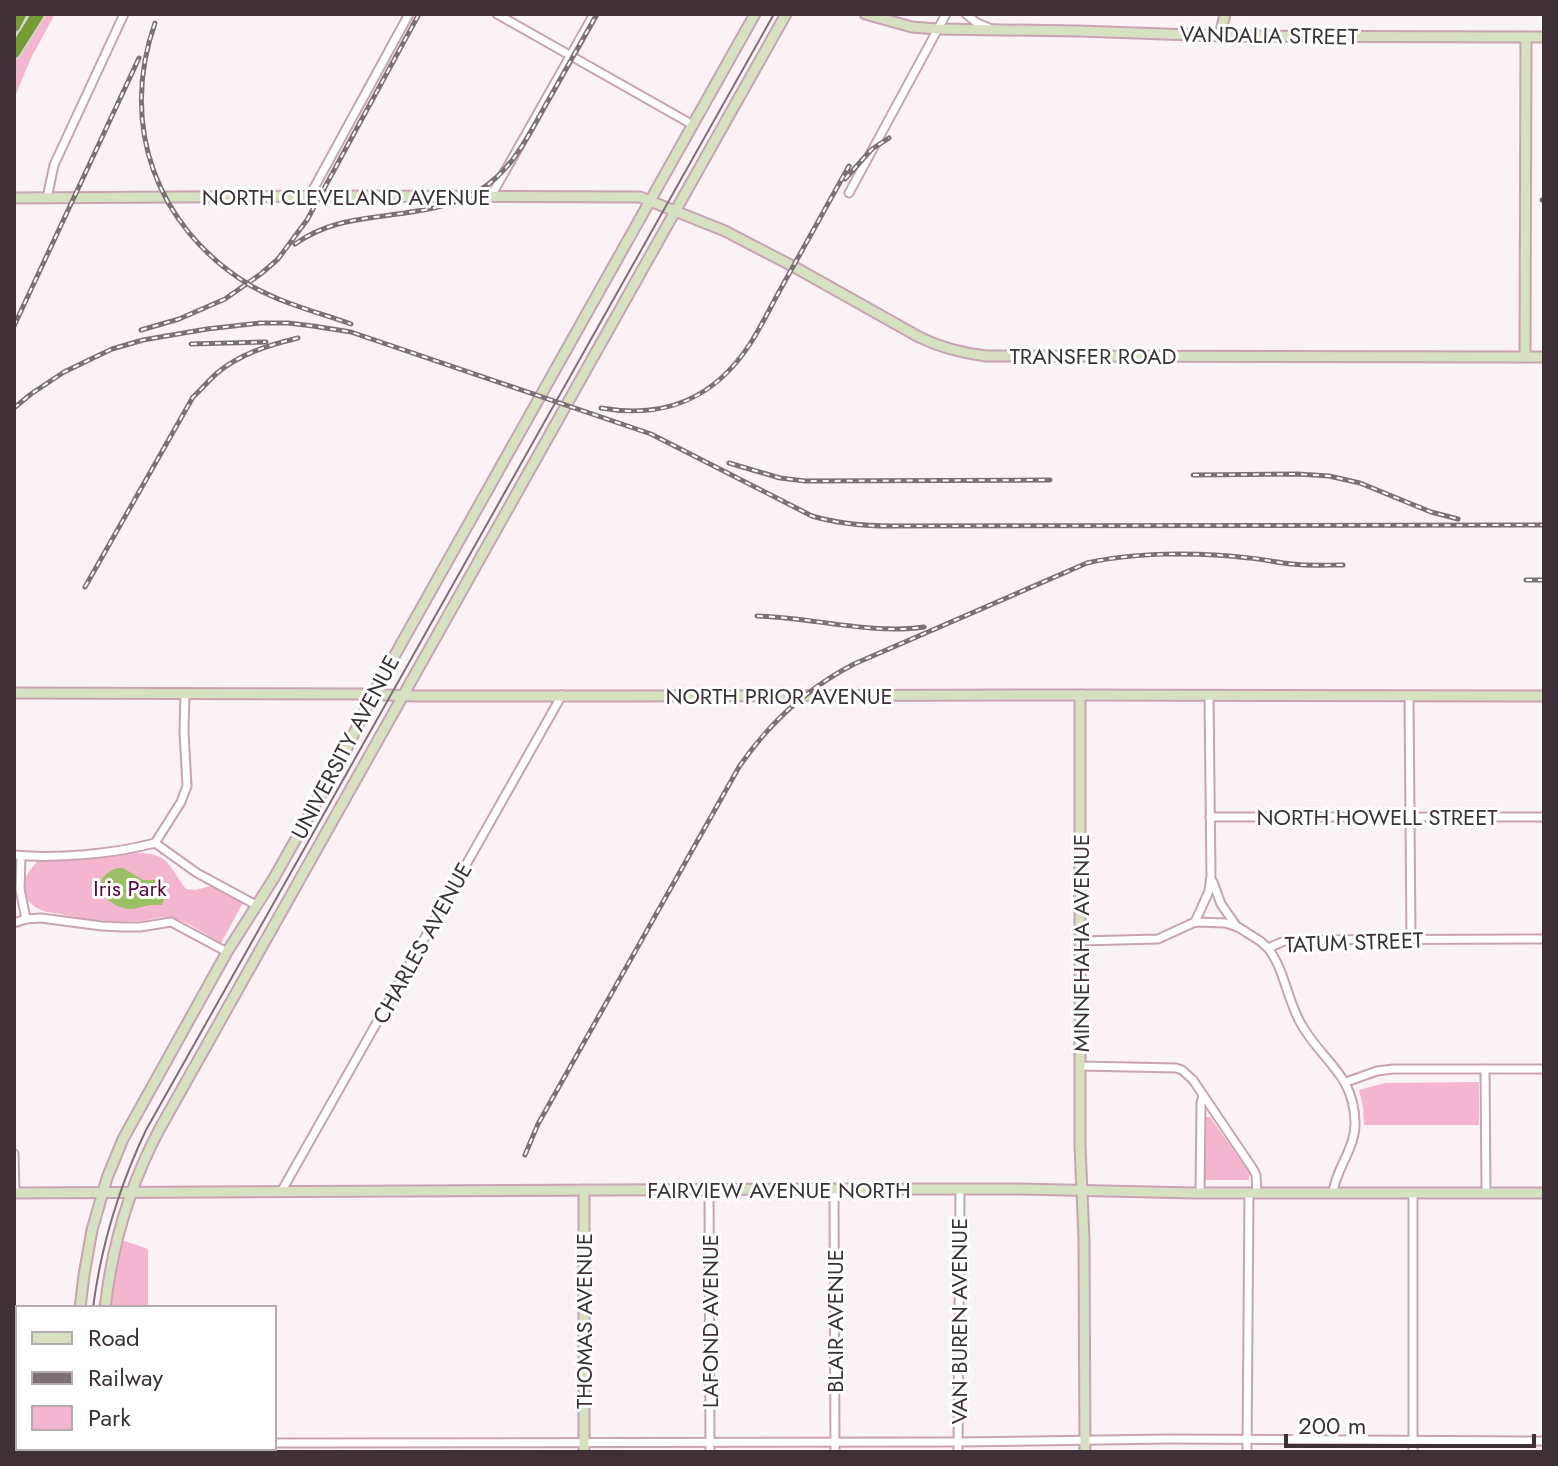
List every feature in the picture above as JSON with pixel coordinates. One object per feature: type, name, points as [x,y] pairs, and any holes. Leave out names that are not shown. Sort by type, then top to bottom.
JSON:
[{"type":"highway","points":[[14,26],[20,14]]},
{"type":"highway","points":[[14,52],[38,14]]},
{"type":"street","points":[[47,198],[54,165],[124,14]]},
{"type":"street","points":[[309,197],[409,14]]},
{"type":"street","points":[[497,14],[693,125]]},
{"type":"street","points":[[491,196],[594,14]]},
{"type":"street","name":"UNIVERSITY AVENUE","points":[[80,1306],[88,1248],[117,1151],[129,1127],[346,750],[373,694],[755,14]]},
{"type":"street","name":"UNIVERSITY AVENUE","points":[[105,1306],[114,1254],[132,1194],[143,1162],[166,1116],[786,14]]},
{"type":"street","name":"VANDALIA STREET","points":[[865,14],[912,27],[937,29],[1220,36],[1544,37]]},
{"type":"street","points":[[849,193],[946,14]]},
{"type":"street","name":"VANDALIA STREET","points":[[966,14],[994,30]]},
{"type":"street","points":[[1220,36],[1225,14]]},
{"type":"street","points":[[1525,356],[1526,37]]},
{"type":"street","name":"NORTH CLEVELAND AVENUE","points":[[14,198],[631,197],[676,210]]},
{"type":"street","name":"TRANSFER ROAD","points":[[676,210],[725,231],[919,337],[955,351],[986,356],[1544,357]]},
{"type":"street","name":"NORTH PRIOR AVENUE","points":[[14,693],[1544,696]]},
{"type":"street","points":[[26,919],[17,856],[65,857],[155,843],[181,802],[187,786],[185,693]]},
{"type":"street","name":"CHARLES AVENUE","points":[[281,1192],[562,695]]},
{"type":"street","name":"MINNEHAHA AVENUE","points":[[1080,695],[1080,1146],[1084,1239],[1085,1452]]},
{"type":"street","points":[[1195,922],[1209,891],[1211,876],[1209,695]]},
{"type":"street","points":[[1409,696],[1411,939]]},
{"type":"street","name":"NORTH HOWELL STREET","points":[[1210,817],[1544,817]]},
{"type":"street","points":[[155,843],[197,873],[256,905]]},
{"type":"street","points":[[1211,876],[1221,904],[1238,927]]},
{"type":"street","points":[[14,923],[26,919],[56,918],[88,924],[140,927],[171,922],[227,952]]},
{"type":"street","name":"TATUM STREET","points":[[1081,941],[1148,940],[1171,935],[1195,922],[1225,923],[1238,927],[1268,948],[1287,940],[1544,939]]},
{"type":"street","points":[[1268,948],[1277,962],[1300,1023],[1346,1082],[1353,1101],[1355,1127],[1347,1155],[1334,1181],[1333,1192]]},
{"type":"street","points":[[1081,1066],[1176,1068],[1189,1075],[1256,1175],[1253,1193],[1247,1452]]},
{"type":"street","points":[[1346,1082],[1393,1069],[1544,1069]]},
{"type":"street","points":[[1485,1069],[1486,1193]]},
{"type":"street","points":[[1200,1193],[1203,1095]]},
{"type":"street","points":[[14,1154],[15,1193]]},
{"type":"street","name":"FAIRVIEW AVENUE NORTH","points":[[15,1193],[709,1189],[1544,1193]]},
{"type":"street","name":"LAFOND AVENUE","points":[[709,1189],[710,1452]]},
{"type":"street","name":"BLAIR AVENUE","points":[[834,1189],[835,1452]]},
{"type":"street","name":"VAN BUREN AVENUE","points":[[958,1452],[960,1189]]},
{"type":"street","name":"THOMAS AVENUE","points":[[584,1190],[584,1447]]},
{"type":"street","points":[[1413,1193],[1413,1452]]},
{"type":"street","points":[[276,1443],[584,1447],[710,1442],[1544,1441]]},
{"type":"green space","points":[[41,14],[55,14],[31,58],[14,99],[14,60]]},
{"type":"green space","name":"Iris Park","points":[[139,853],[163,859],[186,889],[211,886],[243,903],[221,943],[171,918],[120,922],[81,918],[35,907],[25,894],[27,876],[38,861]]},
{"type":"green space","points":[[1479,1082],[1479,1125],[1364,1125],[1359,1090],[1385,1083]]},
{"type":"green space","points":[[1206,1117],[1210,1117],[1249,1172],[1249,1180],[1205,1180]]},
{"type":"green space","points":[[122,1240],[148,1249],[148,1306],[110,1306]]},
{"type":"shaded area","points":[[123,868],[143,880],[161,880],[166,894],[162,905],[127,909],[115,905],[104,895],[101,883],[108,872]]},
{"type":"tram line","points":[[93,1306],[112,1217],[146,1130],[774,14]]},
{"type":"railway","points":[[141,330],[179,319],[225,299],[278,259],[307,220],[419,14]]},
{"type":"railway","points":[[295,244],[309,235],[339,224],[450,204],[492,181],[520,149],[597,14]]},
{"type":"railway","points":[[155,23],[145,61],[141,99],[144,135],[154,170],[169,203],[190,234],[216,261],[248,284],[286,302],[351,324]]},
{"type":"railway","points":[[14,326],[139,58]]},
{"type":"railway","points":[[845,179],[872,149],[889,138]]},
{"type":"railway","points":[[601,408],[624,411],[667,407],[686,401],[721,379],[754,338],[849,166]]},
{"type":"railway","points":[[14,408],[64,372],[112,349],[143,340],[207,329],[288,323],[351,332],[651,434],[812,516],[842,523],[892,526],[1544,525]]},
{"type":"railway","points":[[85,587],[193,397],[234,361],[265,347],[298,338]]},
{"type":"railway","points":[[191,344],[266,342]]},
{"type":"railway","points":[[729,463],[780,478],[805,481],[1050,480]]},
{"type":"railway","points":[[1193,475],[1329,476],[1360,483],[1431,512],[1458,519]]},
{"type":"railway","points":[[525,1155],[538,1124],[739,767],[776,722],[820,684],[854,664],[1087,563],[1146,555],[1189,554],[1298,565],[1343,565]]},
{"type":"railway","points":[[1526,580],[1544,580]]},
{"type":"railway","points":[[757,616],[883,629],[924,627]]}]
